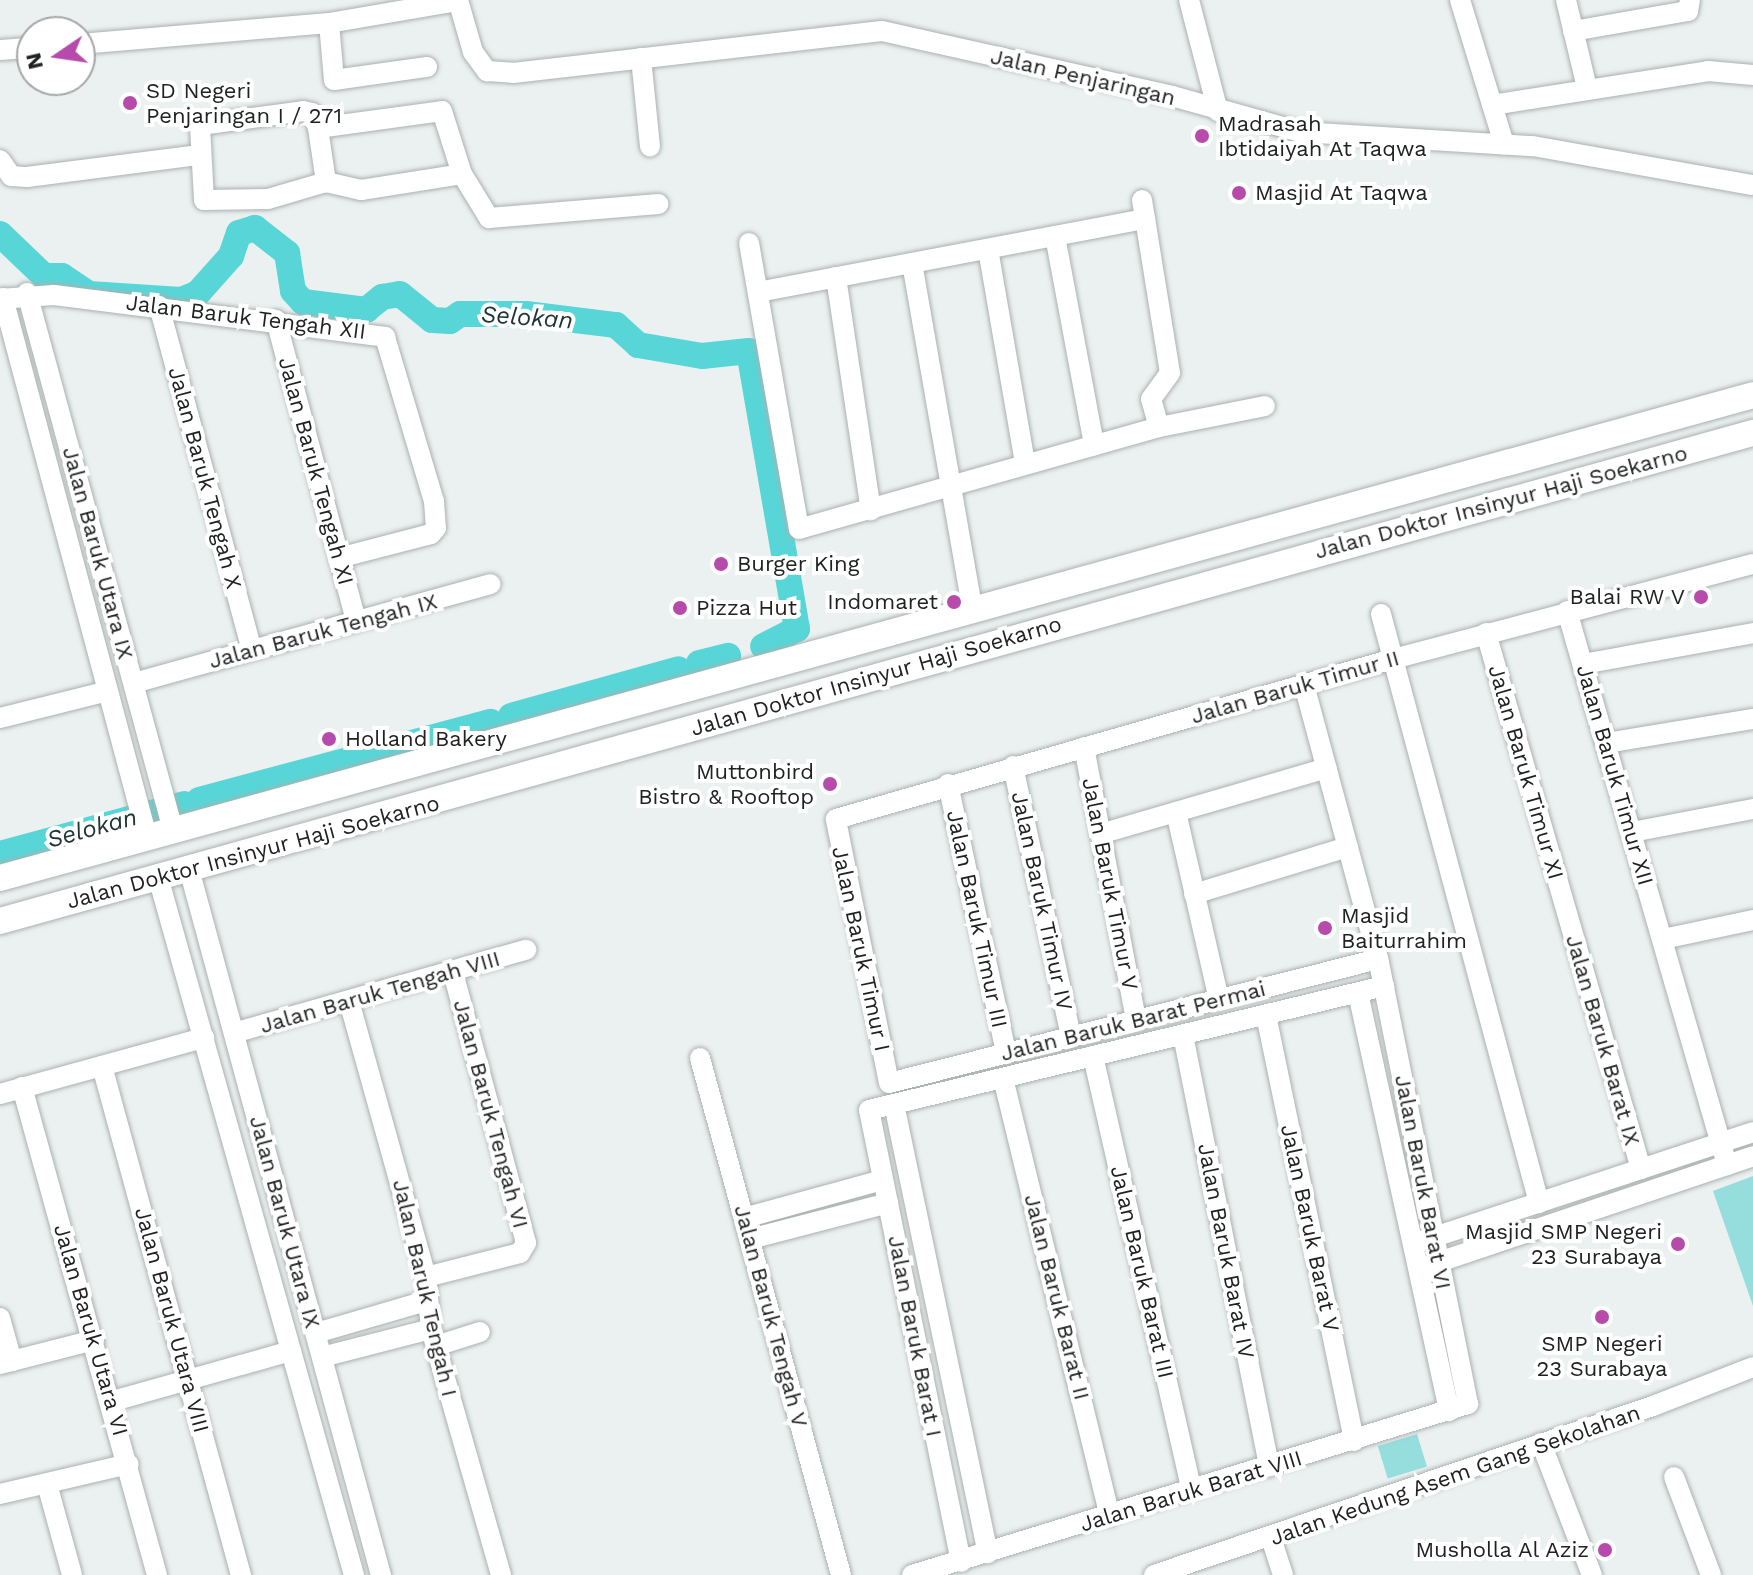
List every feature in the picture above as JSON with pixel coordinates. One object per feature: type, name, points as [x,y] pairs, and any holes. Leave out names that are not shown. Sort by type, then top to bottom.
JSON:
[{"type":"main road","name":"Jalan Doktor Insinyur Haji Soekarno","points":[[0,878],[141,815],[167,807],[775,669],[1753,395]]},
{"type":"main road","name":"Jalan Doktor Insinyur Haji Soekarno","points":[[0,921],[1753,433]]},
{"type":"main road","points":[[1587,443],[1581,450],[1581,467],[1596,476]]},
{"type":"main road","points":[[1534,457],[1548,471],[1544,490]]},
{"type":"main road","points":[[822,655],[819,670],[831,688]]},
{"type":"main road","points":[[775,669],[790,683],[780,702]]},
{"type":"street","points":[[1189,0],[1218,111]]},
{"type":"street","points":[[1460,0],[1504,144]]},
{"type":"street","points":[[1566,0],[1587,88]]},
{"type":"street","points":[[1573,31],[1688,11],[1690,0]]},
{"type":"street","points":[[96,43],[329,23],[458,1]]},
{"type":"street","name":"Jalan Penjaringan","points":[[458,1],[473,52],[487,71],[513,73],[882,31],[1172,96],[1301,132],[1504,144],[1753,185]]},
{"type":"street","points":[[329,23],[334,80],[427,67]]},
{"type":"street","points":[[641,58],[650,147]]},
{"type":"street","points":[[1492,105],[1708,71],[1753,75]]},
{"type":"street","points":[[326,182],[318,128],[312,113],[303,111],[208,121],[197,134],[201,194],[209,202],[268,199],[326,182],[361,190],[462,174]]},
{"type":"street","points":[[318,128],[442,111],[462,174],[489,218],[658,204]]},
{"type":"street","points":[[0,160],[11,176],[27,177],[198,155]]},
{"type":"street","points":[[758,292],[1055,236],[1144,209],[1170,373],[1151,399],[1159,427]]},
{"type":"street","points":[[1055,236],[1094,445]]},
{"type":"street","points":[[749,243],[795,524],[807,528],[1159,427],[1265,406]]},
{"type":"street","points":[[988,249],[1025,464]]},
{"type":"street","points":[[912,263],[973,613]]},
{"type":"street","points":[[836,277],[871,510]]},
{"type":"street","name":"Jalan Baruk Tengah XII","points":[[2,298],[36,294],[159,306],[385,337],[434,501],[436,528],[431,534],[339,558]]},
{"type":"street","name":"Jalan Baruk Utara IX","points":[[36,294],[167,807]]},
{"type":"street","name":"Jalan Baruk Utara IX","points":[[2,298],[141,815]]},
{"type":"street","name":"Jalan Baruk Tengah X","points":[[159,306],[252,650]]},
{"type":"street","name":"Jalan Baruk Tengah XI","points":[[276,320],[356,621]]},
{"type":"street","name":"Jalan Baruk Timur II","points":[[838,816],[1486,633],[1753,564]]},
{"type":"street","name":"Jalan Baruk Tengah IX","points":[[134,683],[490,584]]},
{"type":"street","name":"Jalan Baruk Timur XII","points":[[1567,611],[1727,1165]]},
{"type":"street","points":[[1381,614],[1539,1203]]},
{"type":"street","name":"Jalan Baruk Timur XI","points":[[1486,633],[1565,911]]},
{"type":"street","points":[[1583,664],[1753,633]]},
{"type":"street","name":"Jalan Baruk Barat VI","points":[[1304,684],[1384,986],[1439,1262],[1458,1407]]},
{"type":"street","name":"Jalan Baruk Utara IX","points":[[0,718],[108,691]]},
{"type":"street","points":[[1606,743],[1753,719]]},
{"type":"street","name":"Jalan Baruk Timur V","points":[[1084,747],[1136,1020]]},
{"type":"street","name":"Jalan Baruk Timur IV","points":[[1013,766],[1071,1037]]},
{"type":"street","points":[[1100,834],[1327,768]]},
{"type":"street","name":"Jalan Baruk Timur III","points":[[948,784],[1006,1053]]},
{"type":"street","points":[[141,815],[167,807]]},
{"type":"street","points":[[1632,832],[1753,809]]},
{"type":"street","points":[[1176,812],[1219,999]]},
{"type":"street","name":"Jalan Baruk Timur I","points":[[838,816],[835,825],[889,1083]]},
{"type":"street","points":[[1194,894],[1348,847]]},
{"type":"street","name":"Jalan Baruk Utara IX","points":[[189,869],[381,1575]]},
{"type":"street","name":"Jalan Baruk Utara IX","points":[[158,877],[354,1575]]},
{"type":"street","name":"Jalan Baruk Barat IX","points":[[1565,911],[1641,1169]]},
{"type":"street","points":[[1663,939],[1751,927]]},
{"type":"street","name":"Jalan Baruk Tengah VIII","points":[[234,1033],[526,950]]},
{"type":"street","name":"Jalan Baruk Barat Permai","points":[[889,1083],[1378,959]]},
{"type":"street","name":"Jalan Baruk Tengah VI","points":[[426,1277],[520,1253],[526,1243],[453,972]]},
{"type":"street","name":"Jalan Baruk Barat Permai","points":[[869,1110],[1384,986]]},
{"type":"street","name":"Jalan Baruk Barat VI","points":[[1358,993],[1418,1269],[1458,1407]]},
{"type":"street","name":"Jalan Baruk Tengah I","points":[[349,1001],[426,1277],[426,1301],[434,1338],[501,1575]]},
{"type":"street","name":"Jalan Baruk Barat V","points":[[1266,1015],[1354,1441]]},
{"type":"street","name":"Jalan Baruk Barat IV","points":[[1183,1035],[1269,1467]]},
{"type":"street","points":[[0,1094],[204,1038]]},
{"type":"street","name":"Jalan Baruk Barat III","points":[[1093,1056],[1191,1489]]},
{"type":"street","name":"Jalan Baruk Tengah V","points":[[700,1058],[841,1575]]},
{"type":"street","name":"Jalan Baruk Utara VIII","points":[[102,1066],[241,1575]]},
{"type":"street","name":"Jalan Baruk Barat II","points":[[1003,1078],[1110,1516]]},
{"type":"street","name":"Jalan Baruk Utara VI","points":[[22,1087],[113,1401],[157,1575]]},
{"type":"street","name":"Jalan Baruk Barat I","points":[[894,1104],[988,1553]]},
{"type":"street","name":"Jalan Baruk Barat I","points":[[869,1110],[961,1562]]},
{"type":"street","points":[[1413,1244],[1753,1132]]},
{"type":"street","points":[[1418,1269],[1753,1156]]},
{"type":"street","points":[[744,1218],[882,1180]]},
{"type":"street","points":[[750,1239],[888,1203]]},
{"type":"street","points":[[316,1333],[426,1301]]},
{"type":"street","points":[[282,1318],[310,1311]]},
{"type":"street","points":[[0,1318],[6,1363],[94,1340]]},
{"type":"street","points":[[301,1384],[325,1367],[434,1338],[480,1332]]},
{"type":"street","points":[[113,1401],[190,1382],[291,1351]]},
{"type":"street","name":"Jalan Kedung Asem Gang Sekolahan","points":[[1154,1575],[1271,1538],[1753,1367]]},
{"type":"street","name":"Jalan Baruk Barat VIII","points":[[912,1575],[1458,1407]]},
{"type":"street","points":[[1541,1443],[1592,1575]]},
{"type":"street","points":[[0,1494],[129,1464]]},
{"type":"street","points":[[1674,1477],[1711,1575]]},
{"type":"street","points":[[47,1484],[72,1575]]},
{"type":"street","points":[[1271,1538],[1283,1575]]},
{"type":"shaded area","points":[[1753,1176],[1753,1306],[1713,1191]]},
{"type":"shaded area","points":[[1417,1434],[1427,1467],[1388,1479],[1378,1446]]},
{"type":"waterway","name":"Selokan","points":[[0,234],[44,276],[62,276],[89,294],[181,300],[198,293],[231,256],[239,233],[255,228],[287,253],[293,291],[303,302],[366,310],[382,297],[400,294],[432,320],[450,321],[460,314],[526,314],[616,325],[638,345],[702,356],[749,351],[797,629],[763,646]]},
{"type":"waterway","name":"Selokan","points":[[699,663],[728,656]]},
{"type":"waterway","name":"Selokan","points":[[511,716],[679,669]]},
{"type":"waterway","name":"Selokan","points":[[199,800],[491,722]]},
{"type":"waterway","name":"Selokan","points":[[0,854],[184,804]]},
{"type":"place","name":"SD Negeri Penjaringan I / 271","points":[[130,103]]},
{"type":"place","name":"Madrasah Ibtidaiyah At Taqwa","points":[[1202,136]]},
{"type":"place","name":"Masjid At Taqwa","points":[[1239,193]]},
{"type":"place","name":"Burger King","points":[[721,564]]},
{"type":"place","name":"Balai RW V","points":[[1701,597]]},
{"type":"place","name":"Indomaret","points":[[954,602]]},
{"type":"place","name":"Pizza Hut","points":[[680,608]]},
{"type":"place","name":"Holland Bakery","points":[[329,739]]},
{"type":"place","name":"Muttonbird Bistro & Rooftop","points":[[830,784]]},
{"type":"place","name":"Masjid Baiturrahim","points":[[1325,928]]},
{"type":"place","name":"Masjid SMP Negeri 23 Surabaya","points":[[1678,1244]]},
{"type":"place","name":"SMP Negeri 23 Surabaya","points":[[1602,1317]]},
{"type":"place","name":"Musholla Al Aziz","points":[[1605,1550]]}]
